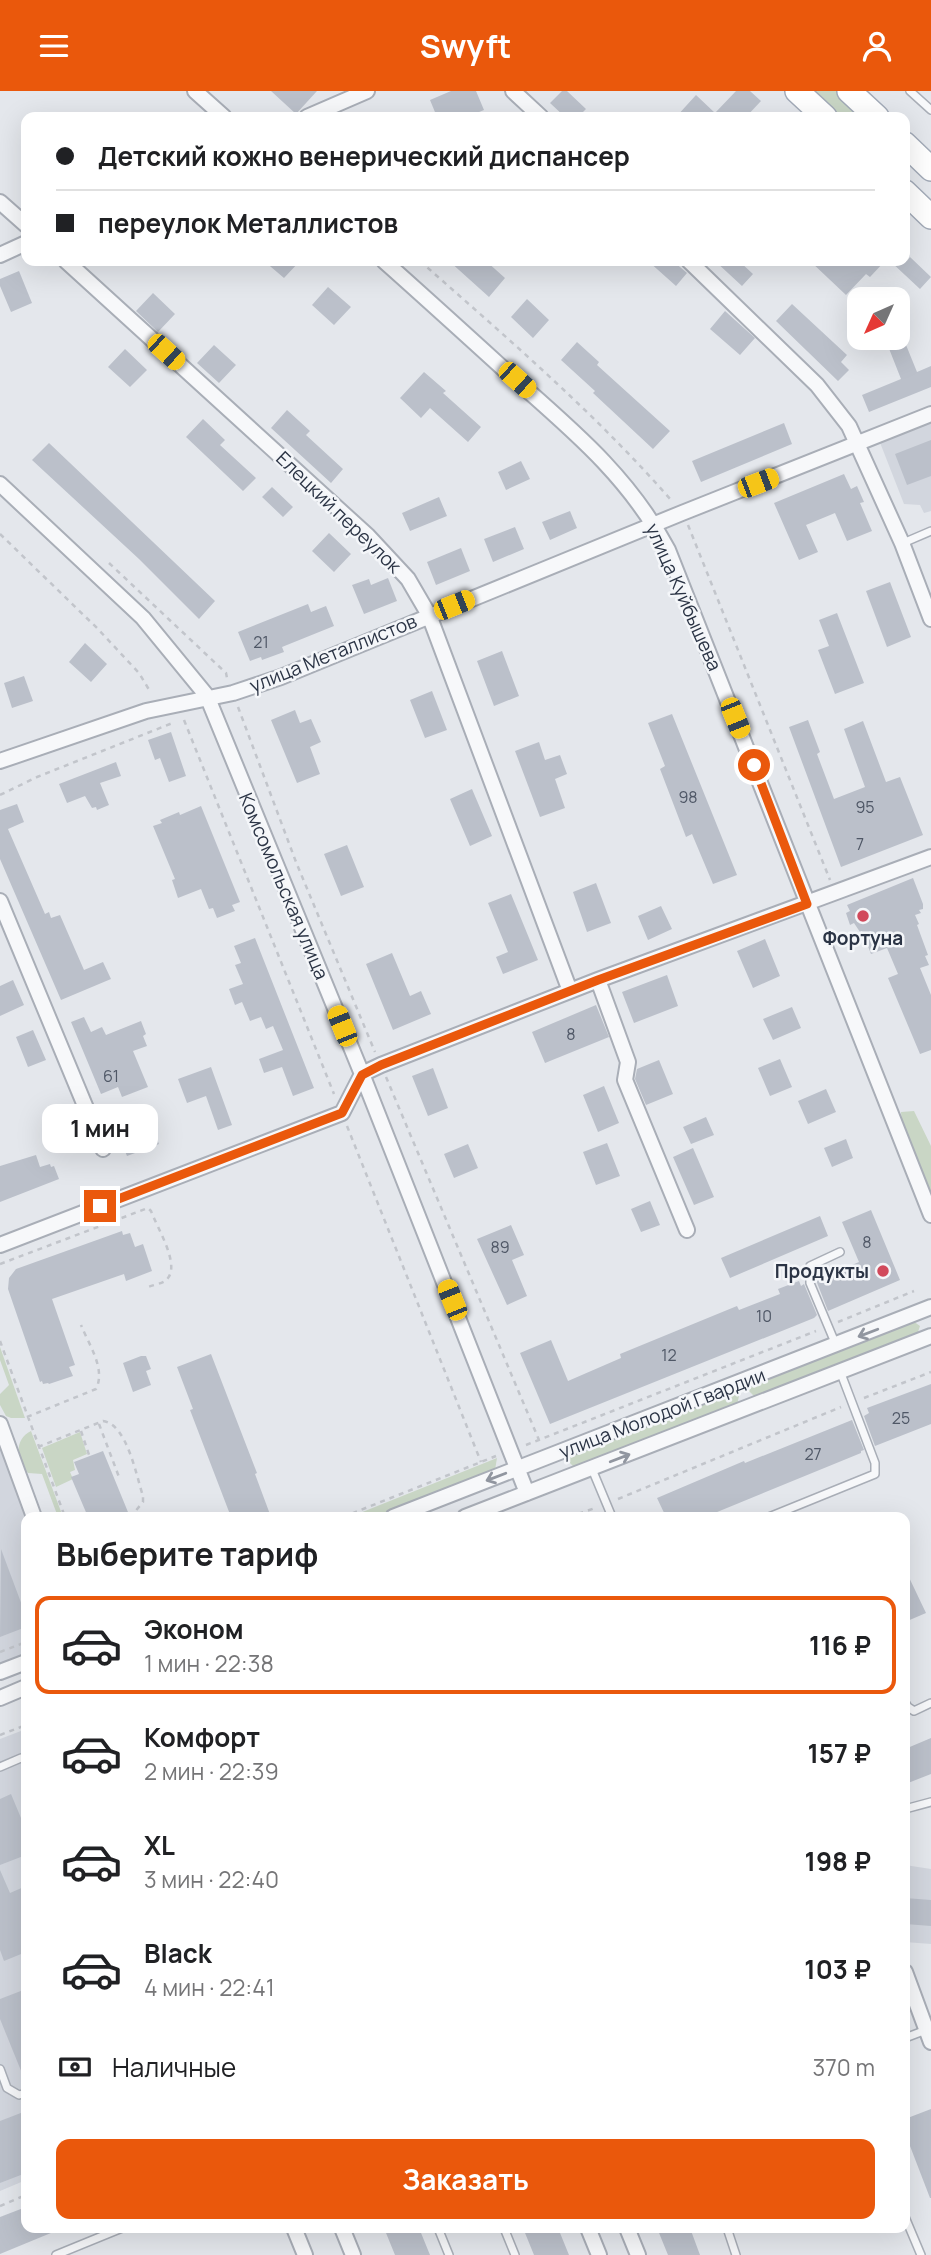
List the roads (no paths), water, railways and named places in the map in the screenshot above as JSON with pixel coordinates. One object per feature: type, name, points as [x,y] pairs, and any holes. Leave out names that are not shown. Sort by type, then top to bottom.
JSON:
[{"type":"main road","points":[[797,91],[820,112]]},
{"type":"main road","points":[[849,91],[872,112]]},
{"type":"main road","points":[[910,149],[931,169]]},
{"type":"main road","points":[[910,197],[931,218]]},
{"type":"street","points":[[195,91],[218,112]]},
{"type":"street","points":[[319,112],[367,91]]},
{"type":"street","points":[[513,91],[536,112]]},
{"type":"street","points":[[0,202],[21,221]]},
{"type":"street","points":[[0,255],[21,245]]},
{"type":"street","name":"Елецкий переулок","points":[[72,266],[368,535],[408,579],[429,615],[570,991]]},
{"type":"street","name":"улица Куйбышева","points":[[390,266],[592,449],[632,491],[655,525],[745,742],[931,1215]]},
{"type":"street","points":[[694,266],[817,385],[849,426],[902,543],[931,619]]},
{"type":"street","name":"улица Металлистов","points":[[0,761],[159,708],[233,692],[281,677],[931,414]]},
{"type":"street","name":"Комсомольская улица","points":[[0,484],[143,618],[206,697],[362,1075],[527,1493]]},
{"type":"street","points":[[0,1245],[342,1113],[362,1075],[381,1065],[598,980],[931,857]]},
{"type":"street","points":[[0,901],[103,1149]]},
{"type":"street","points":[[598,980],[628,1062],[625,1080],[687,1230]]},
{"type":"street","name":"улица Молодой Гвардии","points":[[406,1512],[931,1307]]},
{"type":"street","name":"улица Молодой Гвардии","points":[[480,1512],[931,1336]]},
{"type":"street","points":[[0,1424],[7,1458],[32,1512]]},
{"type":"street","points":[[0,1672],[21,1663]]},
{"type":"street","points":[[0,1698],[21,1689]]},
{"type":"street","points":[[910,1985],[929,2036]]},
{"type":"street","points":[[296,2233],[305,2255]]},
{"type":"street","points":[[344,2233],[353,2255]]},
{"type":"street","points":[[590,2233],[599,2255]]},
{"type":"street","points":[[629,2233],[638,2255]]},
{"type":"lane","points":[[910,91],[931,110]]},
{"type":"lane","points":[[902,543],[931,531]]},
{"type":"lane","points":[[836,1345],[810,1283],[810,1266],[840,1252]]},
{"type":"lane","points":[[781,1512],[875,1474],[876,1463],[841,1371]]},
{"type":"lane","points":[[592,1469],[610,1512]]},
{"type":"lane","points":[[910,1708],[914,1711],[931,1703]]},
{"type":"lane","points":[[0,1767],[21,1758]]},
{"type":"lane","points":[[910,1808],[931,1802]]},
{"type":"lane","points":[[910,2038],[929,2036]]},
{"type":"lane","points":[[0,2069],[7,2088],[21,2094]]},
{"type":"lane","points":[[910,2229],[921,2255]]},
{"type":"lane","points":[[57,2255],[110,2233]]},
{"type":"lane","points":[[440,2233],[449,2255]]},
{"type":"lane","points":[[506,2233],[515,2255]]},
{"type":"lane","points":[[729,2233],[736,2255]]},
{"type":"place","name":"Фортуна","points":[[863,916]]},
{"type":"place","name":"Продукты","points":[[883,1271]]}]
